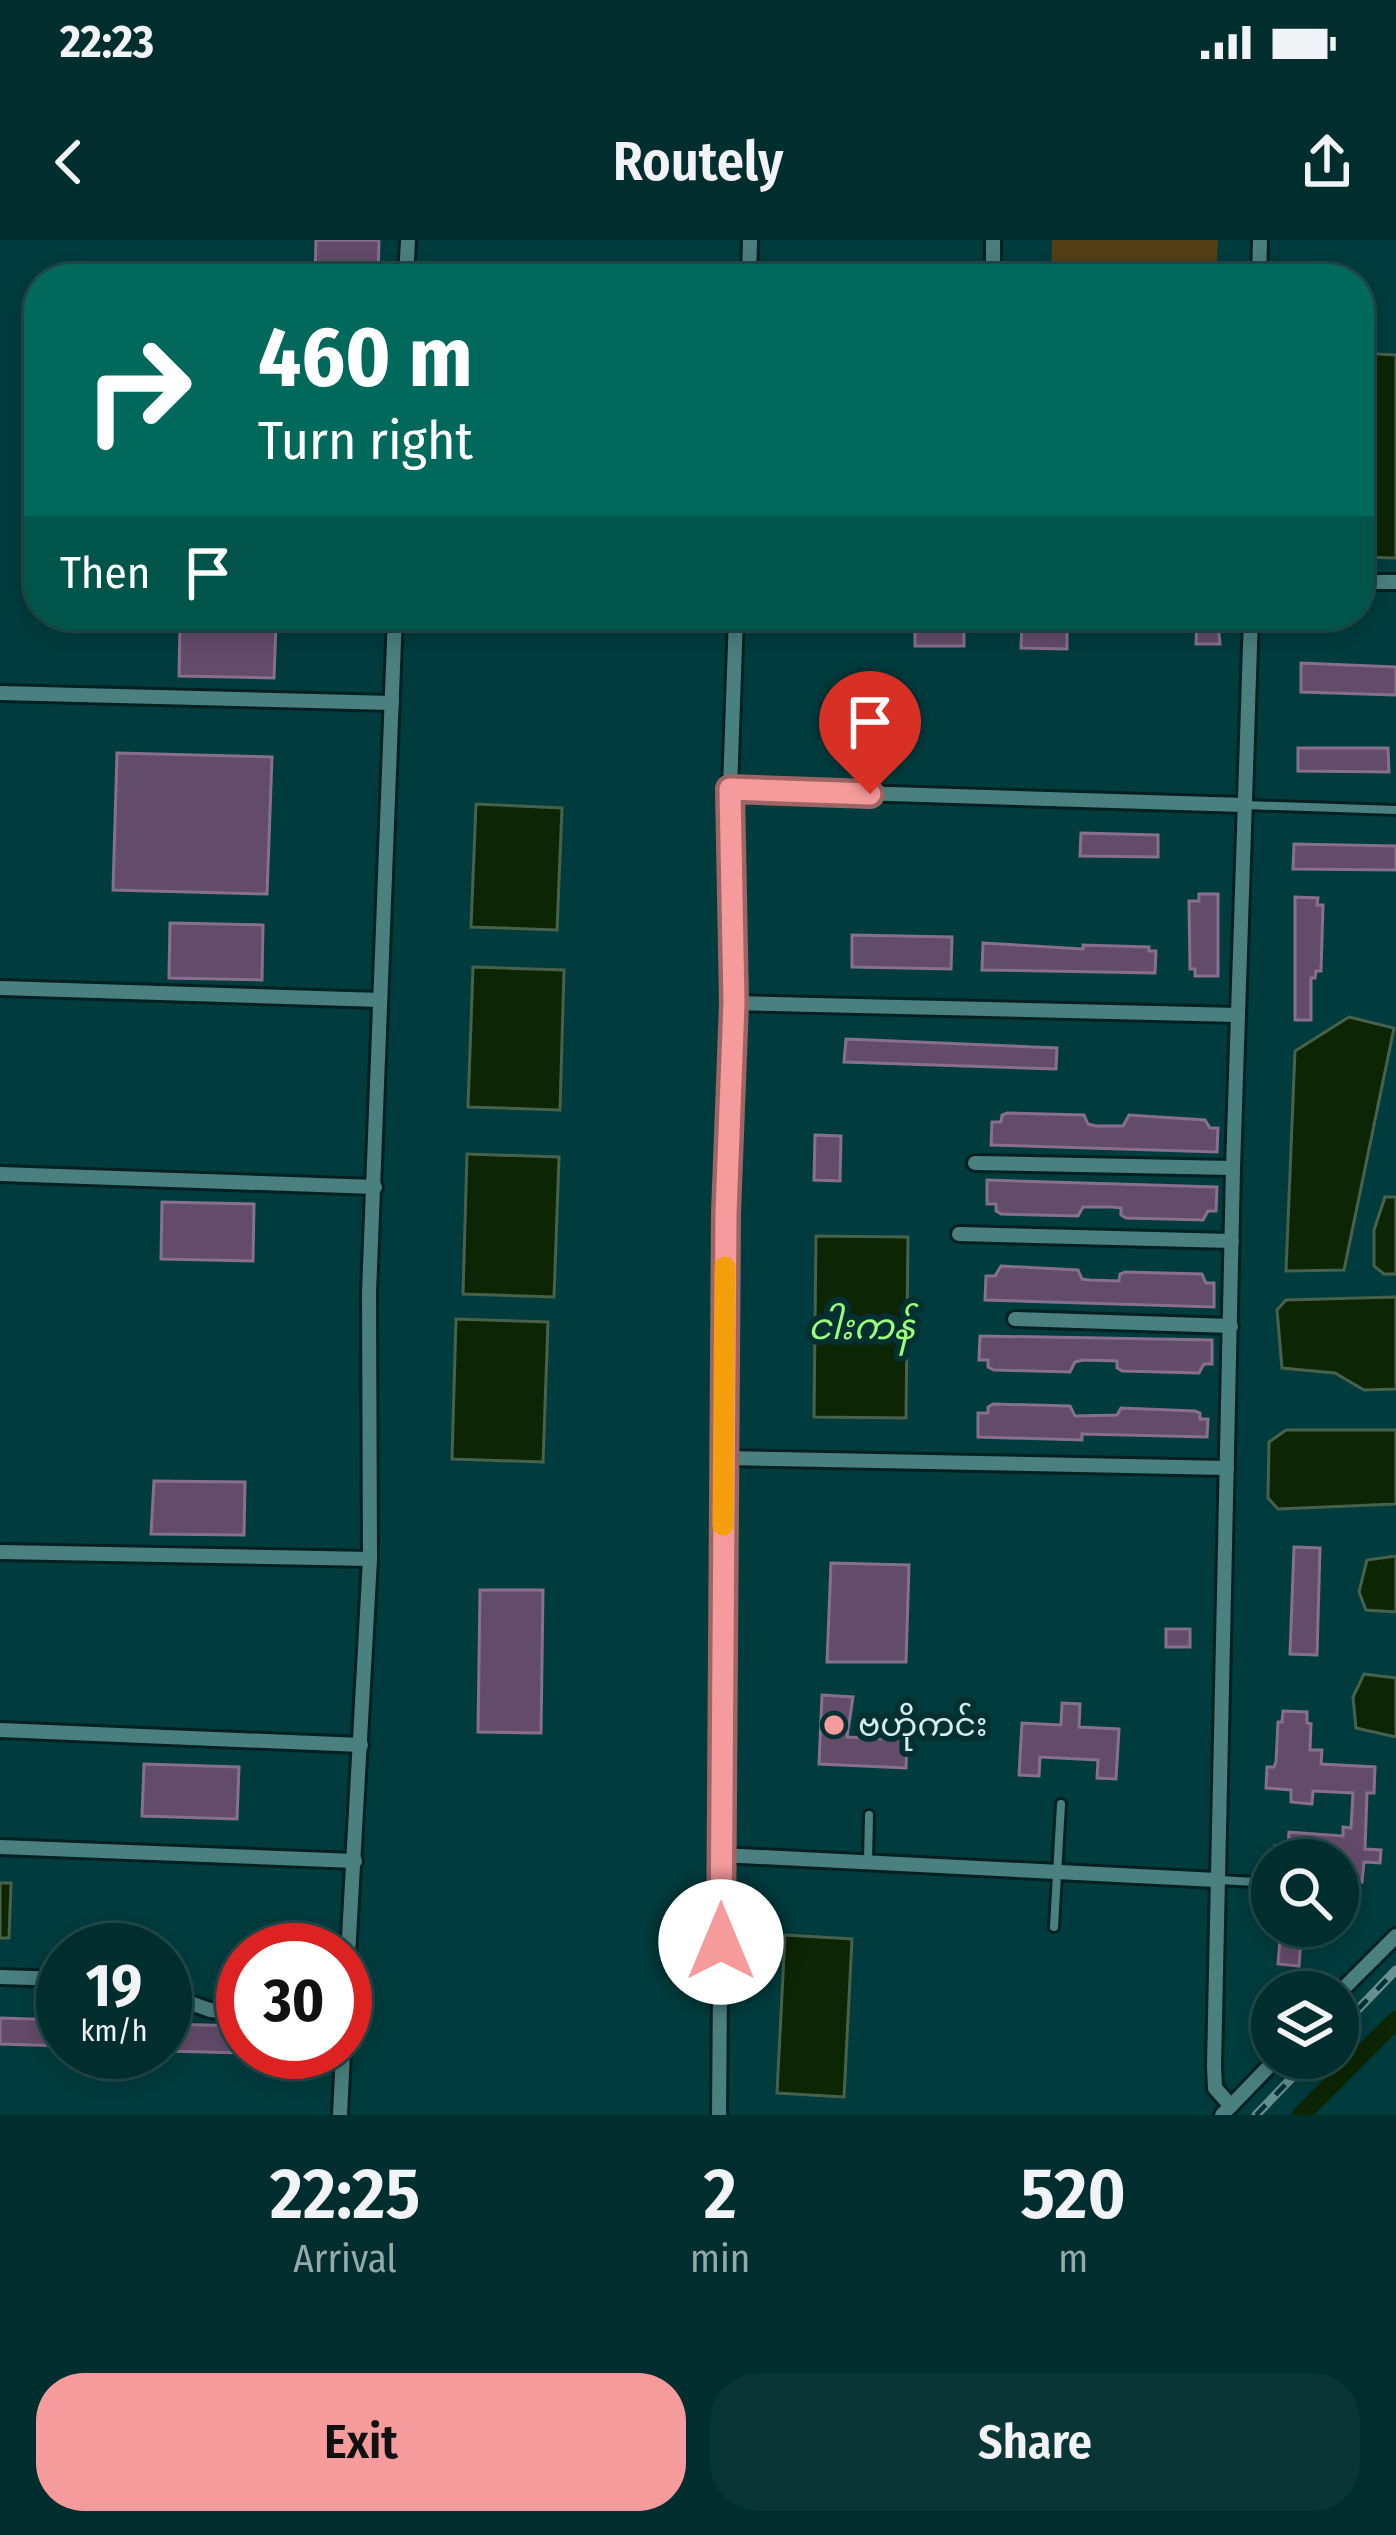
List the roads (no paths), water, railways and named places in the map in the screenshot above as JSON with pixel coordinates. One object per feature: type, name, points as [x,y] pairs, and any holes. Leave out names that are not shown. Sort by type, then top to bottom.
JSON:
[{"type":"street","points":[[351,1923],[370,1559],[369,1293],[394,630]]},
{"type":"street","points":[[719,2115],[726,1213],[734,1003],[730,789],[735,630]]},
{"type":"street","points":[[1250,630],[1217,1880],[1214,2079],[1227,2111],[1257,2079]]},
{"type":"street","points":[[0,693],[392,703]]},
{"type":"street","points":[[730,789],[1244,806]]},
{"type":"street","points":[[0,988],[380,1000]]},
{"type":"street","points":[[734,1003],[1238,1015]]},
{"type":"street","points":[[975,1163],[1233,1168]]},
{"type":"street","points":[[0,1174],[375,1187]]},
{"type":"street","points":[[959,1234],[1232,1241]]},
{"type":"street","points":[[1015,1319],[1231,1327]]},
{"type":"street","points":[[724,1458],[1227,1468]]},
{"type":"street","points":[[0,1552],[370,1559]]},
{"type":"street","points":[[0,1730],[361,1745]]},
{"type":"street","points":[[0,1846],[355,1861]]},
{"type":"street","points":[[721,1855],[1217,1880]]},
{"type":"street","points":[[1359,1973],[1396,1936]]},
{"type":"street","points":[[0,1977],[36,1978]]},
{"type":"street","points":[[340,2115],[342,2079]]},
{"type":"lane","points":[[1244,806],[1396,809]]},
{"type":"lane","points":[[1054,1928],[1061,1804]]},
{"type":"lane","points":[[868,1862],[869,1814]]},
{"type":"lane","points":[[1217,1880],[1251,1882]]},
{"type":"water","points":[[1374,354],[1396,355],[1396,558],[1374,557]]},
{"type":"water","points":[[476,804],[562,808],[557,930],[471,927]]},
{"type":"water","points":[[473,967],[564,970],[560,1110],[468,1107]]},
{"type":"water","points":[[1349,1017],[1394,1028],[1344,1270],[1286,1271],[1295,1051]]},
{"type":"water","points":[[467,1154],[559,1157],[554,1297],[463,1294]]},
{"type":"water","points":[[1385,1197],[1396,1197],[1396,1274],[1384,1274],[1374,1266],[1374,1230]]},
{"type":"water","name":"ငါးကန်","points":[[816,1236],[908,1237],[906,1418],[814,1417]]},
{"type":"water","points":[[1396,1297],[1396,1389],[1364,1390],[1335,1373],[1282,1368],[1277,1310],[1286,1300]]},
{"type":"water","points":[[456,1319],[548,1322],[543,1462],[452,1459]]},
{"type":"water","points":[[1286,1430],[1396,1430],[1396,1504],[1278,1509],[1268,1498],[1269,1442]]},
{"type":"water","points":[[1396,1556],[1396,1612],[1366,1610],[1359,1592],[1367,1560]]},
{"type":"water","points":[[1364,1674],[1396,1678],[1396,1737],[1356,1728],[1353,1697]]},
{"type":"water","points":[[0,1883],[11,1883],[9,1938],[0,1938]]},
{"type":"water","points":[[785,1935],[852,1939],[844,2097],[777,2093]]},
{"type":"waterway","points":[[1301,2115],[1396,2020]]},
{"type":"railway","points":[[1359,2008],[1396,1970]]},
{"type":"railway","points":[[1256,2115],[1291,2079]]},
{"type":"place","name":"ဗဟိုကင်း","points":[[834,1725]]}]
